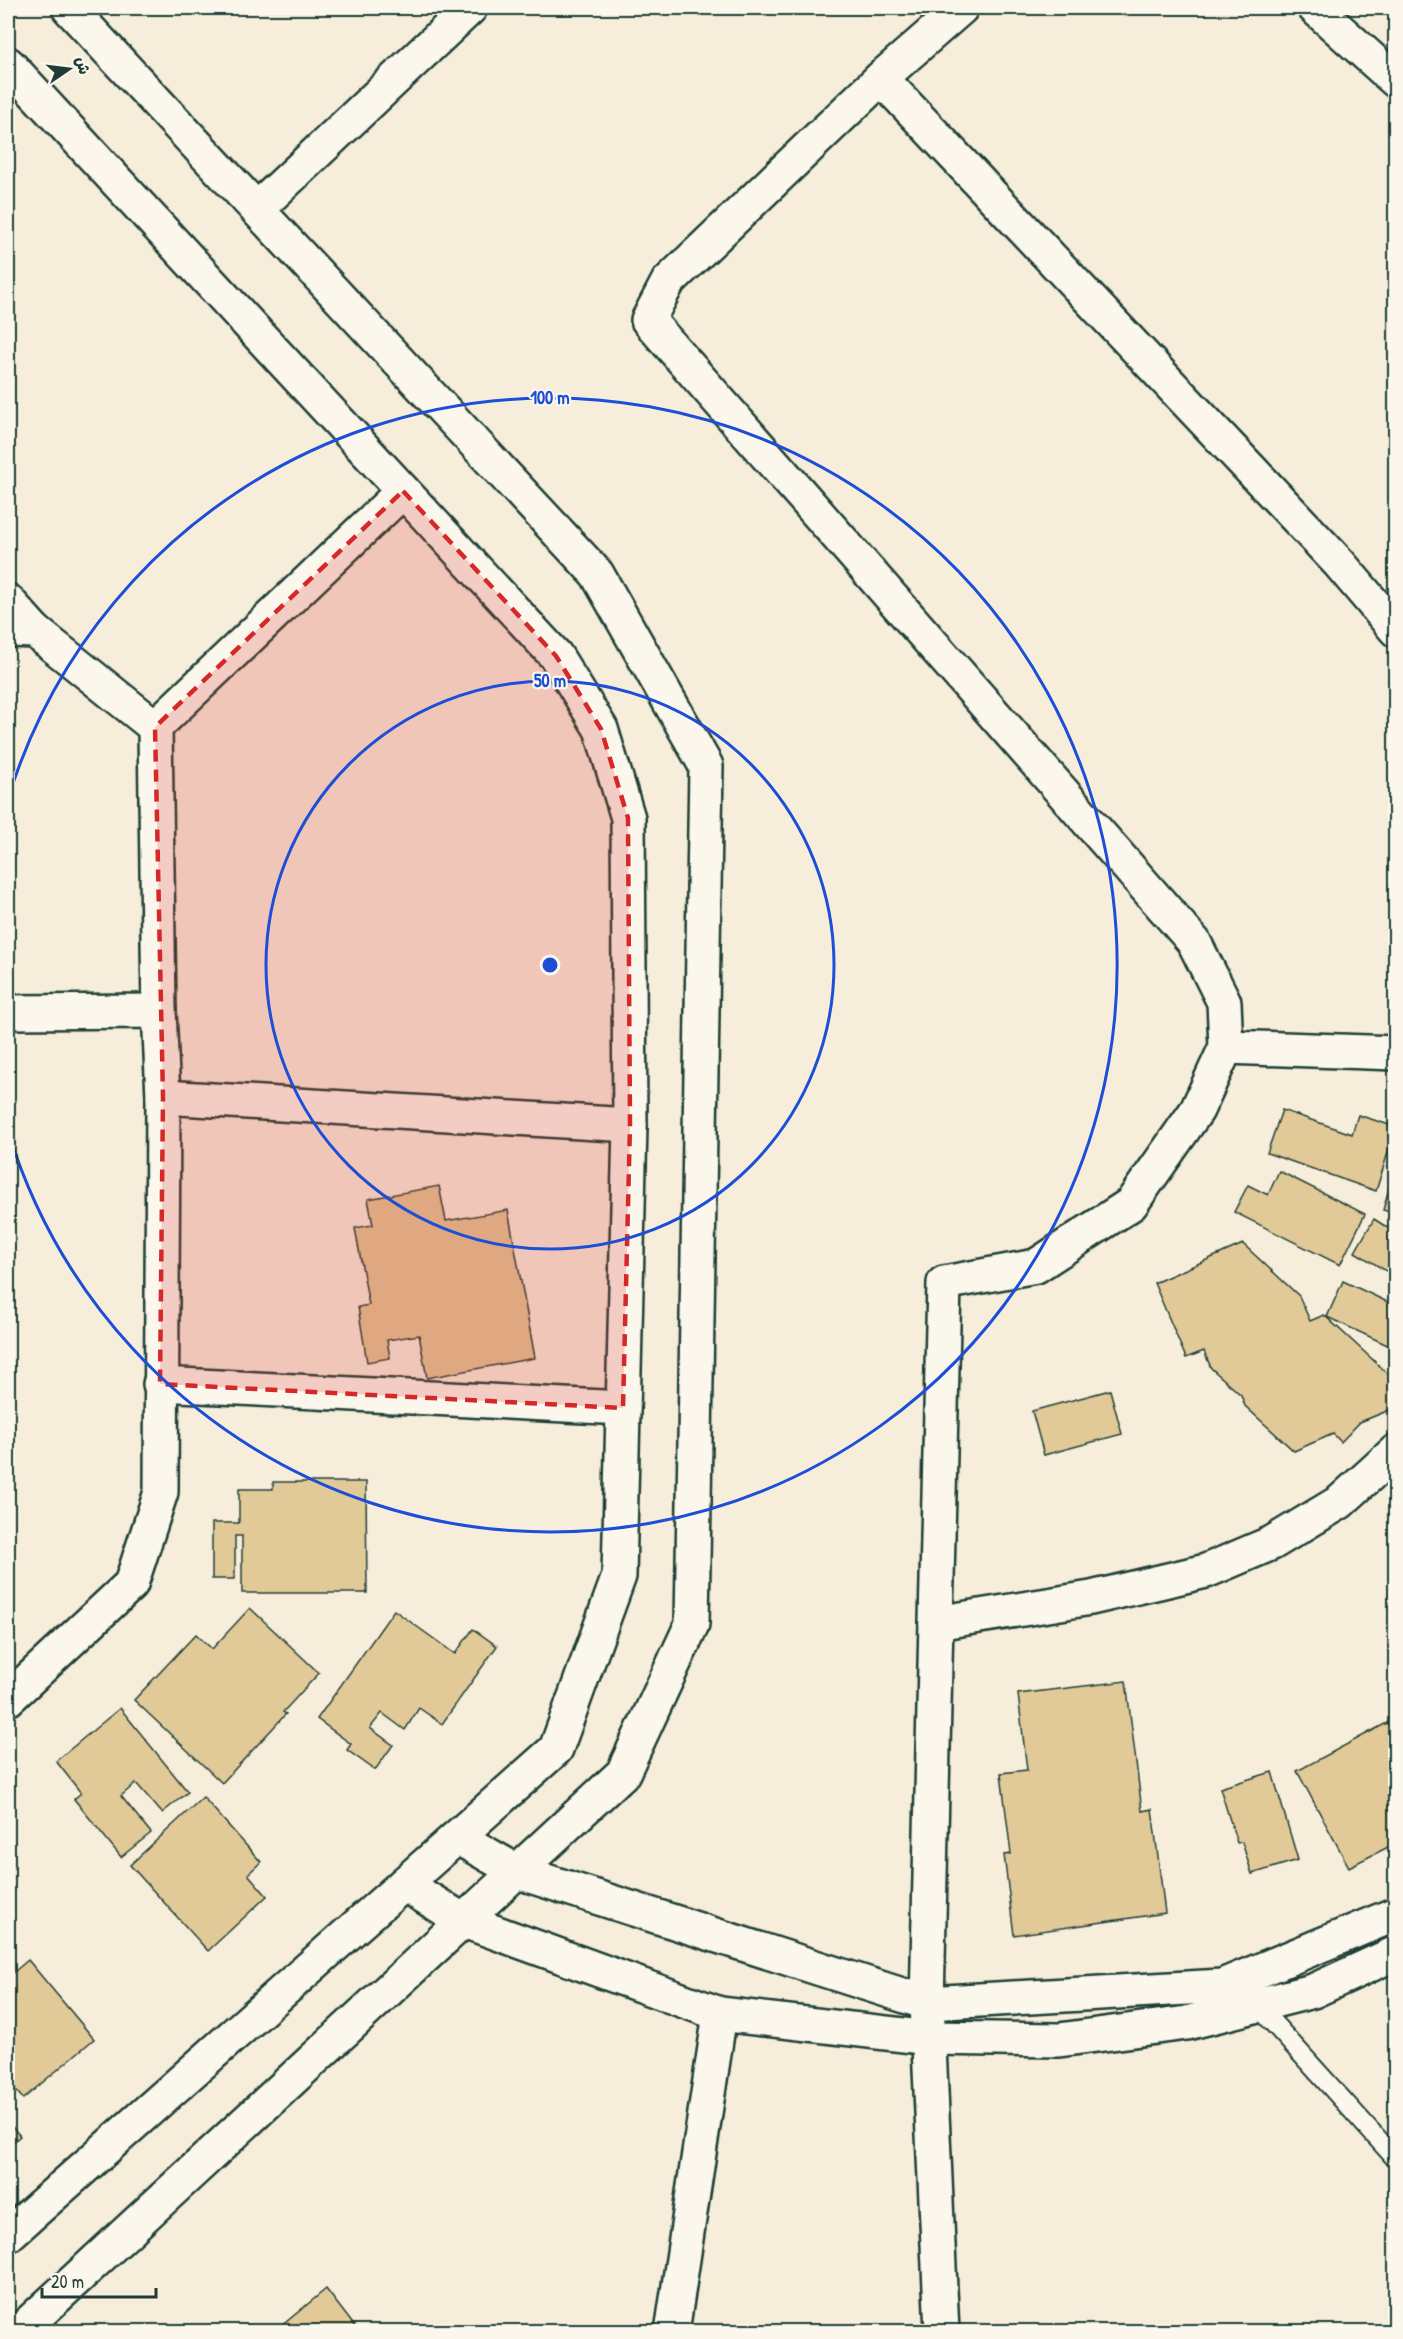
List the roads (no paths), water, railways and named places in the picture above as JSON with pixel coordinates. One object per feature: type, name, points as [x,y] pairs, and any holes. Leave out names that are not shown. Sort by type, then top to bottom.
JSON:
[{"type":"street","points":[[19,2331],[623,1773],[692,1624],[706,766],[597,574],[69,8]]},
{"type":"street","points":[[257,209],[470,8]]},
{"type":"street","points":[[942,2331],[927,2003],[944,1283],[1036,1266],[1131,1204],[1197,1110],[1226,1047],[1224,1002],[1194,942],[648,320],[668,282],[881,78],[961,8]]},
{"type":"street","points":[[1315,8],[1395,81]]},
{"type":"street","points":[[8,64],[556,656],[601,729],[628,818],[630,1125],[620,1576],[556,1749],[8,2235]]},
{"type":"street","points":[[881,78],[1331,555],[1395,630]]},
{"type":"street","points":[[8,1700],[131,1584],[161,1492],[163,1097],[159,1011],[155,727],[403,491]]},
{"type":"street","points":[[8,601],[21,630],[155,727]]},
{"type":"street","points":[[8,1012],[159,1011]]},
{"type":"street","points":[[1226,1047],[1395,1053]]},
{"type":"street","points":[[163,1097],[630,1125]]},
{"type":"street","points":[[160,1384],[623,1408]]},
{"type":"street","points":[[936,1623],[1091,1598],[1206,1571],[1272,1543],[1340,1502],[1395,1451]]},
{"type":"street","points":[[457,1837],[518,1872],[927,2003],[1222,1986],[1395,1914]]},
{"type":"street","points":[[404,1884],[464,1921],[720,2014],[930,2038],[1059,2040],[1187,2023],[1313,1991],[1395,1953]]},
{"type":"street","points":[[672,2331],[720,2014]]},
{"type":"lane","points":[[1257,2005],[1395,2159]]}]
